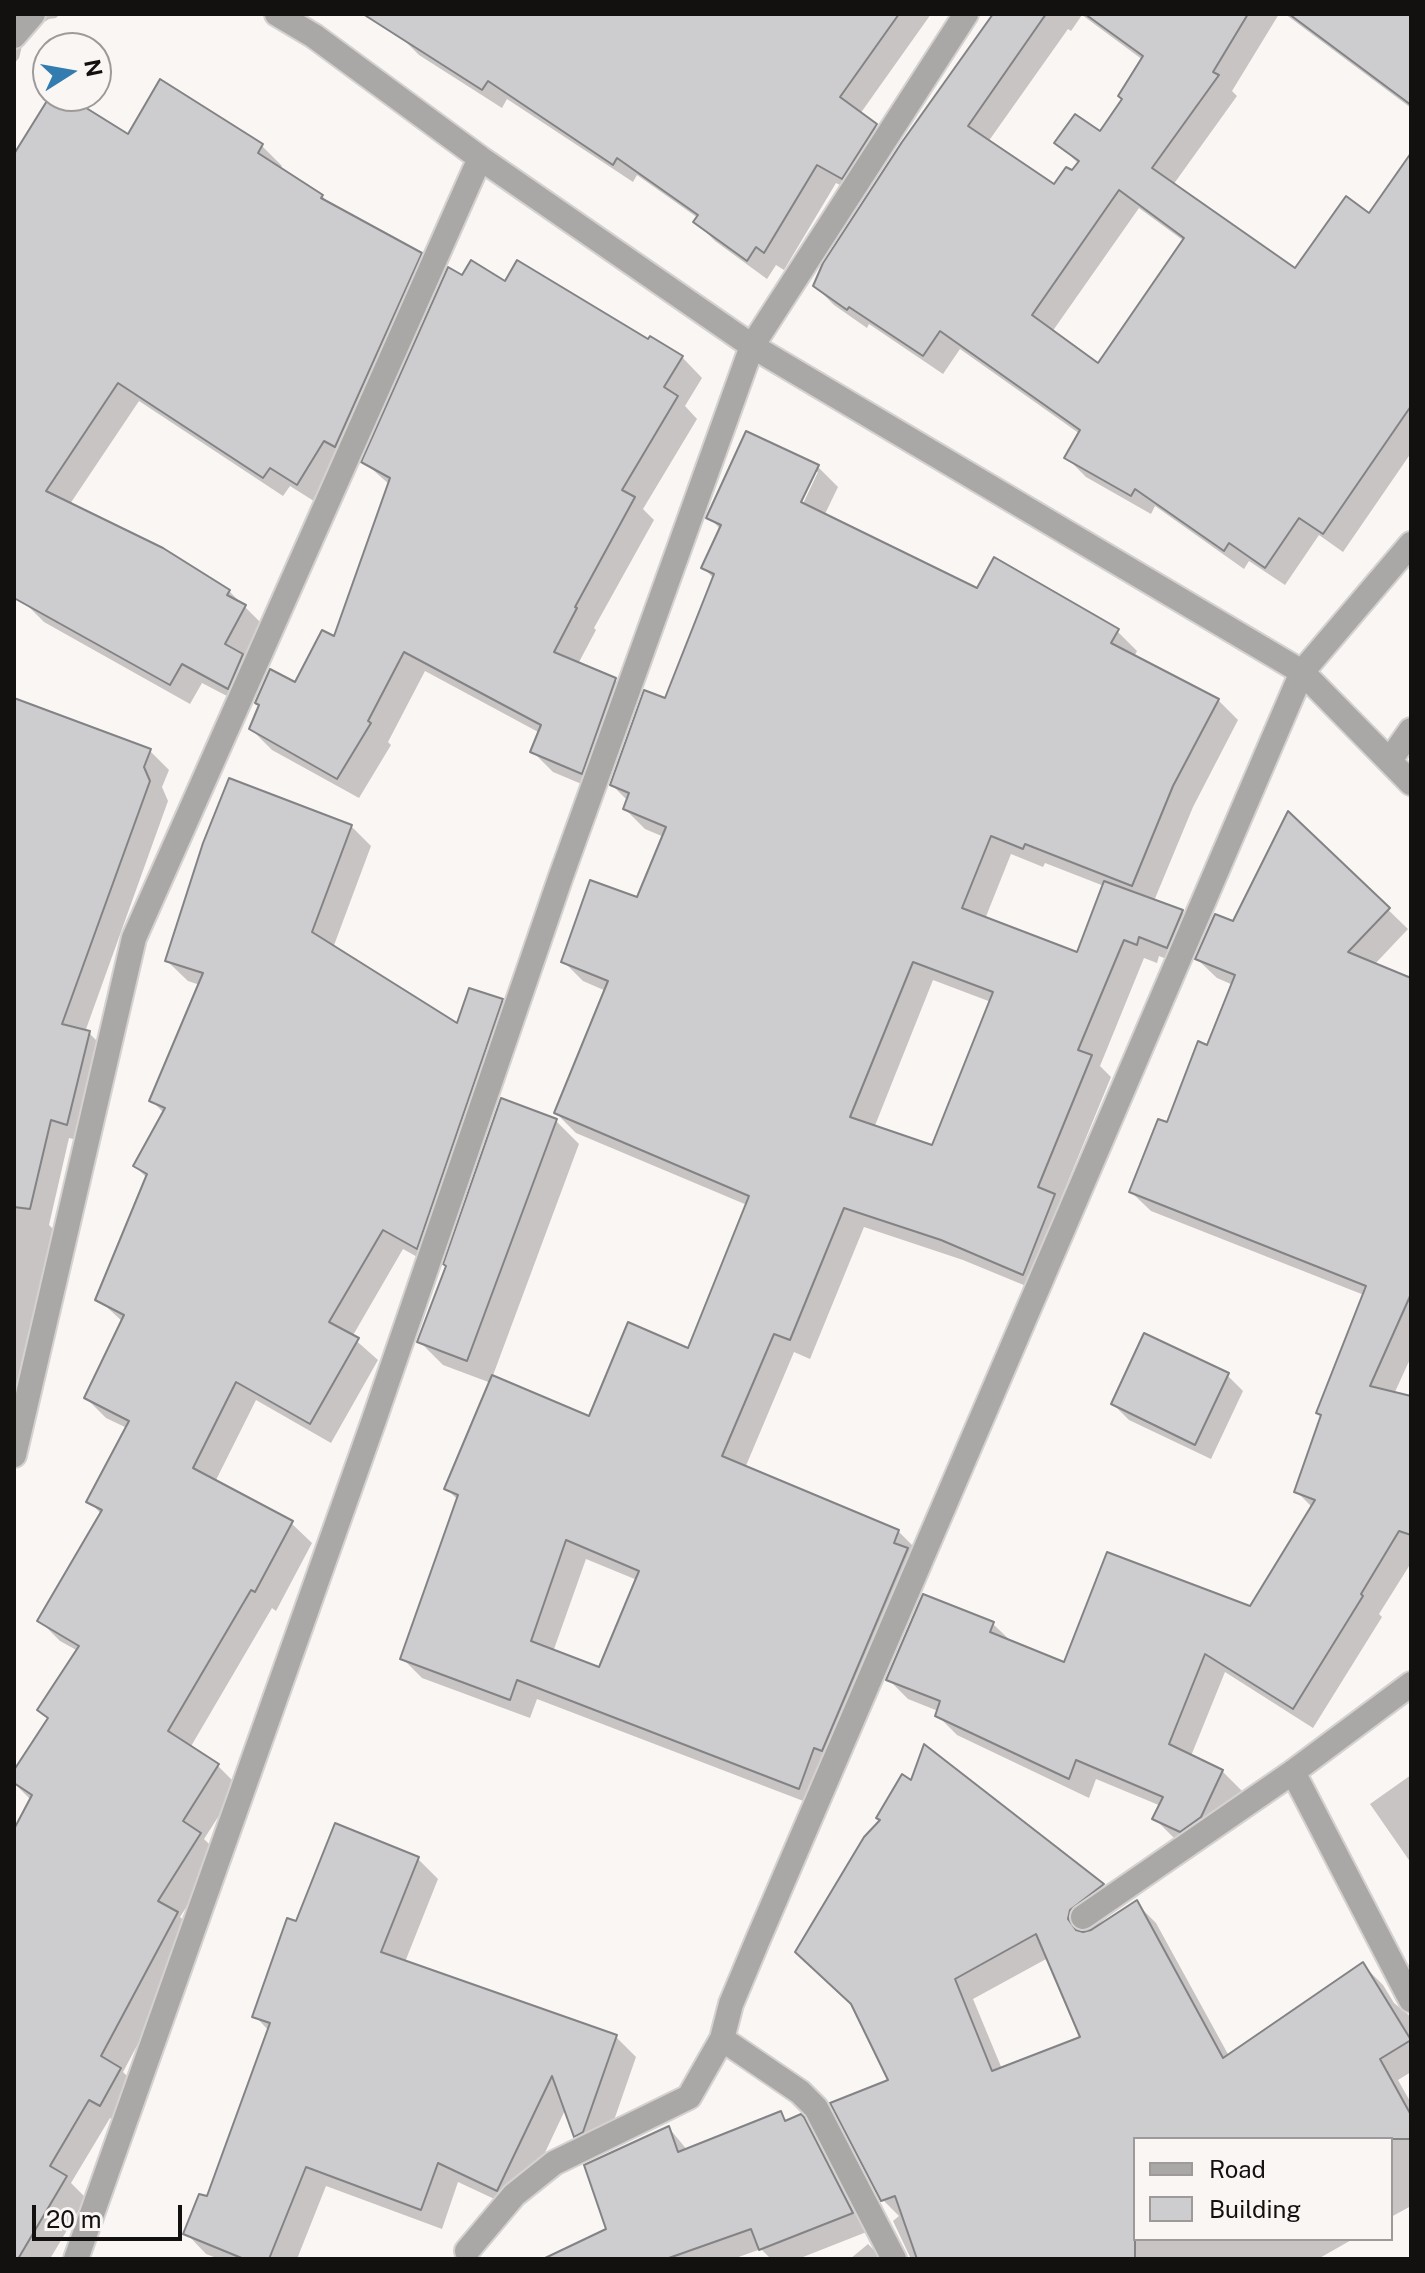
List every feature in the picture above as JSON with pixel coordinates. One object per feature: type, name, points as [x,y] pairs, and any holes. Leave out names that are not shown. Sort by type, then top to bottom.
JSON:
[{"type":"street","points":[[14,36],[33,14]]},
{"type":"street","points":[[277,14],[314,36],[480,158],[752,346],[1302,672],[1411,783]]},
{"type":"street","points":[[76,2259],[369,1435],[560,879],[752,346],[966,14]]},
{"type":"street","points":[[14,1455],[134,938],[480,158]]},
{"type":"street","points":[[467,2251],[514,2195],[554,2163],[689,2097],[722,2039],[731,2004],[759,1937],[1302,672],[1411,544]]},
{"type":"street","points":[[1390,760],[1411,730]]},
{"type":"street","points":[[1083,1917],[1293,1772],[1411,1684]]},
{"type":"street","points":[[1293,1772],[1411,2000]]},
{"type":"street","points":[[722,2039],[800,2092],[816,2108],[894,2259]]},
{"type":"building","points":[[363,14],[899,14],[840,97],[877,124],[842,179],[817,165],[764,253],[756,247],[747,261],[693,222],[698,215],[617,158],[613,165],[488,81],[482,90]]},
{"type":"building","points":[[993,14],[1046,14],[968,126],[1054,184],[1066,167],[1072,170],[1079,161],[1054,143],[1075,114],[1100,131],[1122,99],[1118,96],[1143,56],[1085,14],[1248,14],[1213,72],[1219,75],[1152,168],[1295,268],[1346,196],[1369,213],[1411,153],[1411,406],[1323,534],[1299,518],[1265,568],[1229,543],[1224,551],[1135,489],[1131,496],[1064,458],[1080,430],[940,331],[923,356],[813,286],[823,263],[902,142]],"holes":[[[1119,190],[1184,238],[1098,363],[1032,315]]]},
{"type":"building","points":[[1289,14],[1411,14],[1411,105]]},
{"type":"building","points":[[160,79],[263,144],[258,153],[323,195],[321,198],[422,253],[335,447],[324,441],[297,485],[270,468],[263,478],[118,383],[46,491],[163,548],[230,590],[227,595],[246,605],[225,644],[243,654],[228,689],[182,664],[170,685],[14,598],[14,154],[40,112],[93,112],[128,134]]},
{"type":"building","points":[[471,260],[505,281],[517,260],[648,339],[650,336],[683,356],[664,387],[678,396],[622,490],[635,497],[554,652],[616,678],[582,774],[530,752],[541,725],[404,652],[368,721],[371,723],[337,779],[249,729],[259,705],[255,703],[270,669],[295,682],[322,630],[334,636],[390,478],[361,462],[448,267],[462,275]]},
{"type":"building","points":[[746,431],[819,465],[801,502],[977,588],[994,557],[1119,629],[1111,643],[1219,699],[1173,786],[1132,886],[1025,844],[1023,849],[991,836],[962,908],[1077,952],[1104,881],[1183,910],[1167,948],[1139,937],[1137,945],[1124,940],[1078,1050],[1092,1055],[1038,1187],[1055,1194],[1023,1275],[941,1240],[844,1208],[790,1340],[774,1334],[722,1456],[899,1530],[894,1543],[908,1548],[822,1751],[814,1748],[799,1789],[517,1680],[510,1700],[400,1659],[458,1495],[444,1489],[492,1375],[589,1416],[628,1322],[688,1348],[749,1196],[554,1113],[608,981],[561,962],[590,880],[637,897],[666,827],[623,809],[629,793],[610,785],[644,690],[665,698],[714,574],[701,568],[721,525],[706,518]],"holes":[[[913,962],[993,992],[932,1145],[850,1117]],[[566,1540],[639,1571],[599,1667],[531,1641]]]},
{"type":"building","points":[[14,698],[151,749],[144,767],[150,781],[62,1024],[90,1031],[67,1125],[51,1120],[30,1209],[14,1207]]},
{"type":"building","points":[[229,778],[352,825],[312,932],[457,1023],[469,988],[503,999],[417,1249],[383,1230],[329,1322],[359,1338],[310,1424],[236,1382],[193,1468],[293,1521],[255,1592],[251,1590],[168,1731],[219,1764],[183,1821],[201,1833],[158,1901],[178,1912],[101,2056],[121,2068],[100,2106],[89,2100],[50,2166],[67,2176],[18,2259],[14,2259],[14,1829],[32,1795],[14,1783],[14,1770],[48,1718],[37,1710],[79,1646],[37,1621],[102,1510],[86,1502],[129,1421],[84,1398],[124,1315],[95,1300],[147,1174],[133,1166],[165,1108],[149,1101],[203,973],[165,961],[203,843]]},
{"type":"building","points":[[1288,811],[1390,908],[1348,952],[1411,978],[1411,1294],[1370,1386],[1411,1396],[1411,1535],[1399,1531],[1293,1709],[1205,1654],[1169,1744],[1223,1770],[1201,1817],[1180,1832],[1152,1819],[1163,1797],[1076,1760],[1069,1779],[935,1716],[940,1701],[886,1680],[923,1594],[994,1622],[990,1632],[1064,1662],[1107,1552],[1250,1606],[1315,1500],[1294,1492],[1321,1415],[1316,1413],[1366,1286],[1129,1192],[1158,1119],[1167,1122],[1198,1041],[1207,1045],[1235,975],[1195,959],[1215,914],[1233,921]]},
{"type":"building","points":[[501,1098],[557,1119],[467,1361],[417,1342],[446,1266],[443,1264]]},
{"type":"building","points":[[1144,1333],[1229,1373],[1195,1445],[1111,1404]]},
{"type":"building","points":[[924,1744],[1104,1884],[1070,1910],[1068,1919],[1076,1930],[1091,1930],[1137,1900],[1223,2058],[1363,1962],[1411,2040],[1380,2059],[1411,2115],[1411,2139],[1133,2137],[1135,2259],[917,2259],[895,2196],[881,2201],[830,2103],[888,2080],[851,2004],[795,1952],[864,1837],[880,1820],[876,1818],[902,1774],[911,1780]],"holes":[[[1036,1934],[1080,2037],[992,2071],[955,1979]]]},
{"type":"building","points":[[335,1823],[419,1857],[381,1952],[617,2035],[583,2132],[574,2137],[552,2076],[497,2191],[438,2163],[421,2210],[306,2167],[269,2259],[244,2259],[183,2234],[199,2194],[207,2196],[270,2023],[252,2017],[287,1918],[296,1921]]},
{"type":"building","points":[[781,2111],[785,2121],[801,2114],[804,2117],[853,2213],[759,2250],[751,2229],[666,2259],[543,2259],[606,2229],[584,2165],[669,2126],[678,2152]]}]
